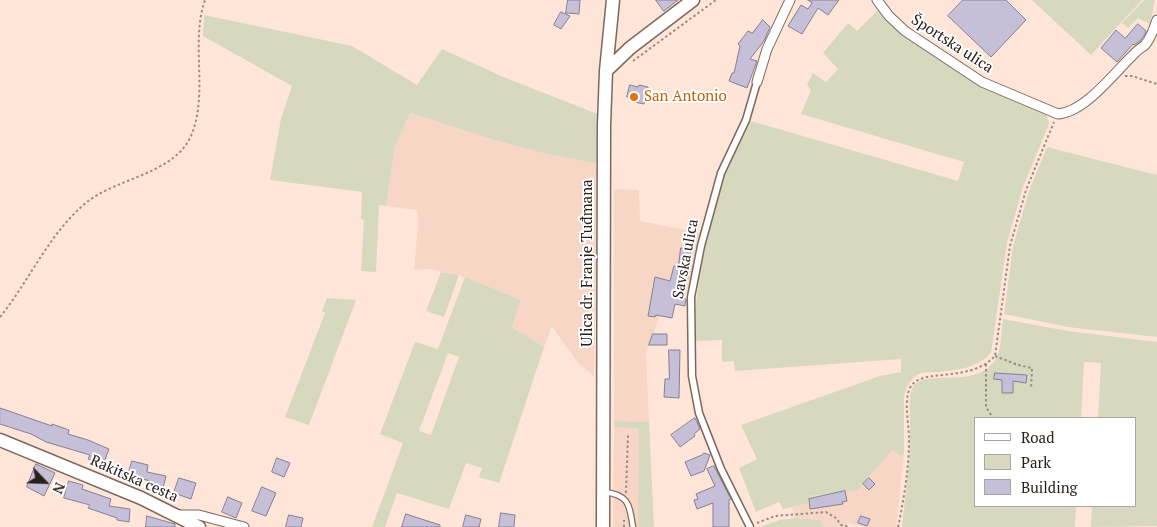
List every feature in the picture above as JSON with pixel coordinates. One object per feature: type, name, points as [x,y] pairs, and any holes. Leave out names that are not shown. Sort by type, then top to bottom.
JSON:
[{"type":"main road","name":"Ulica dr. Franje Tuđmana","points":[[603,527],[604,124],[606,71],[613,0]]},
{"type":"main road","points":[[606,71],[630,48],[693,0]]},
{"type":"main road","name":"Rakitska cesta","points":[[0,440],[83,473],[177,515],[199,527]]},
{"type":"street","name":"Savska ulica","points":[[750,527],[721,469],[700,412],[692,376],[691,297],[703,234],[720,173],[746,120],[767,49],[790,0]]},
{"type":"street","name":"Športska ulica","points":[[877,0],[889,16],[905,31],[982,82],[1058,114]]},
{"type":"street","points":[[1058,114],[1074,109],[1113,76],[1144,45],[1153,31],[1157,20]]},
{"type":"street","points":[[177,515],[199,515],[244,527]]},
{"type":"lane","points":[[603,492],[613,493],[625,499],[634,527]]},
{"type":"path","points":[[0,317],[56,234],[77,211],[98,195],[165,163],[184,147],[194,125],[199,89],[200,18],[205,0]]},
{"type":"path","points":[[631,62],[716,0]]},
{"type":"path","points":[[1113,76],[1132,76],[1157,84]]},
{"type":"path","points":[[898,527],[903,502],[909,439],[907,416],[910,388],[916,381],[926,377],[964,373],[986,364],[995,356],[1010,246],[1026,190],[1058,114]]},
{"type":"path","points":[[995,356],[1032,368],[1031,389]]},
{"type":"path","points":[[986,364],[986,407],[993,417]]},
{"type":"path","points":[[625,499],[628,435]]},
{"type":"path","points":[[750,527],[775,516],[826,512],[831,513],[841,524],[850,527]]},
{"type":"path","points":[[624,518],[624,527]]},
{"type":"shaded area","points":[[410,113],[491,139],[543,153],[599,164],[594,376],[580,365],[552,327],[544,347],[512,327],[521,300],[459,275],[428,269],[414,270],[418,225],[417,210],[386,206],[395,147]]},
{"type":"shaded area","points":[[614,189],[639,190],[640,221],[701,233],[688,294],[669,291],[646,354],[649,422],[614,421]]},
{"type":"shaded area","points":[[614,427],[639,429],[639,527],[613,527]]},
{"type":"shaded area","points":[[893,448],[900,456],[904,455],[896,527],[867,527],[847,523],[847,527],[824,527],[820,520],[795,518],[792,507],[810,503],[810,496],[858,490]]},
{"type":"green space","points":[[1032,0],[1142,0],[1091,55]]},
{"type":"green space","points":[[1144,0],[1155,0],[1150,24],[1138,18],[1128,28],[1122,23]]},
{"type":"green space","points":[[878,10],[903,34],[967,78],[1046,112],[1049,124],[1023,187],[1007,243],[991,353],[973,366],[921,373],[912,380],[904,397],[904,455],[900,456],[893,449],[858,490],[810,496],[810,503],[783,509],[779,502],[756,512],[739,468],[757,459],[741,425],[880,376],[901,372],[901,359],[735,371],[734,361],[722,362],[722,340],[695,341],[695,316],[699,275],[708,234],[724,174],[751,121],[958,181],[964,162],[801,114],[811,90],[807,85],[813,73],[826,82],[838,69],[823,53],[848,23],[857,31]]},
{"type":"green space","points":[[204,15],[352,46],[417,85],[442,49],[501,76],[600,115],[599,164],[543,153],[491,139],[410,113],[395,147],[386,206],[379,205],[376,272],[361,271],[364,220],[361,219],[362,192],[270,180],[281,119],[292,86],[203,36]]},
{"type":"green space","points":[[1047,147],[1157,175],[1157,337],[1068,327],[1004,314],[1013,246],[1029,191]]},
{"type":"green space","points":[[441,272],[459,275],[444,317],[426,311]]},
{"type":"green space","points":[[465,277],[521,300],[512,327],[544,347],[499,483],[479,477],[482,468],[466,463],[449,509],[397,493],[385,527],[372,527],[403,443],[380,434],[415,342],[438,349]],"holes":[[[448,353],[459,357],[431,435],[419,431]]]},
{"type":"green space","points":[[327,298],[356,300],[309,425],[285,417],[325,313],[322,311]]},
{"type":"green space","points":[[1003,319],[1068,331],[1157,342],[1157,526],[1091,527],[1092,507],[1137,507],[1137,417],[1098,417],[1101,363],[1084,362],[1081,417],[974,417],[974,507],[1076,507],[1075,527],[902,527],[909,459],[911,390],[919,381],[979,373],[989,367],[999,352]]},
{"type":"green space","points":[[614,421],[649,422],[654,527],[639,527],[638,521],[639,429],[614,427]]},
{"type":"green space","points":[[795,518],[820,520],[824,527],[760,527],[779,520]]},
{"type":"building","points":[[568,0],[580,0],[579,14],[566,13]]},
{"type":"building","points":[[656,0],[678,0],[664,11]]},
{"type":"building","points":[[808,0],[839,0],[828,15],[818,8],[802,34],[788,26],[801,5],[808,9],[812,3]]},
{"type":"building","points":[[963,0],[1006,0],[1026,20],[991,57],[948,16]]},
{"type":"building","points":[[561,12],[570,16],[561,29],[554,25]]},
{"type":"building","points":[[763,20],[770,27],[764,41],[750,59],[757,61],[747,88],[729,81],[732,73],[734,73],[740,46],[738,44],[748,31],[752,33]]},
{"type":"building","points":[[1138,24],[1146,31],[1145,34],[1117,62],[1101,48],[1116,30],[1125,38]]},
{"type":"building","points":[[630,85],[648,87],[651,90],[649,98],[646,97],[644,104],[634,102],[635,99],[627,97]]},
{"type":"building","points":[[681,248],[691,250],[687,270],[690,271],[682,298],[686,299],[685,306],[675,304],[672,318],[656,315],[655,317],[648,316],[655,277],[670,281],[674,266],[678,267]]},
{"type":"building","points":[[653,334],[667,334],[667,345],[649,345]]},
{"type":"building","points":[[669,350],[680,350],[679,398],[664,397],[665,379],[669,379]]},
{"type":"building","points":[[995,373],[1027,375],[1026,383],[1013,381],[1013,393],[1002,393],[1002,380],[994,379]]},
{"type":"building","points":[[0,408],[69,430],[68,434],[109,449],[103,465],[88,459],[90,455],[46,442],[31,434],[0,424]]},
{"type":"building","points":[[695,418],[700,429],[694,434],[695,436],[680,447],[671,435]]},
{"type":"building","points":[[704,453],[710,455],[704,471],[691,476],[685,462]]},
{"type":"building","points":[[277,458],[290,463],[284,477],[272,472]]},
{"type":"building","points":[[132,461],[148,465],[147,472],[166,476],[163,488],[151,485],[151,481],[128,476]]},
{"type":"building","points":[[36,464],[55,473],[44,496],[27,487]]},
{"type":"building","points":[[714,466],[731,499],[729,500],[729,527],[713,527],[713,503],[697,509],[694,500],[698,499],[696,494],[715,486],[707,469]]},
{"type":"building","points":[[179,478],[196,483],[191,499],[174,493]]},
{"type":"building","points":[[869,478],[875,484],[869,490],[863,484]]},
{"type":"building","points":[[69,481],[83,485],[82,489],[111,499],[109,506],[130,509],[129,522],[117,520],[117,518],[88,508],[90,505],[64,498]]},
{"type":"building","points":[[262,487],[276,493],[266,516],[252,511]]},
{"type":"building","points":[[845,491],[847,501],[842,502],[843,504],[810,509],[809,499]]},
{"type":"building","points":[[228,497],[242,503],[236,518],[222,512]]},
{"type":"building","points":[[501,513],[515,515],[514,527],[499,527]]},
{"type":"building","points":[[406,514],[440,525],[440,527],[402,527]]},
{"type":"building","points":[[289,515],[303,518],[301,527],[286,527]]},
{"type":"building","points":[[466,515],[481,519],[479,527],[463,527]]},
{"type":"building","points":[[147,516],[175,524],[175,527],[146,527]]},
{"type":"building","points":[[861,516],[870,519],[867,526],[858,523]]},
{"type":"place","name":"San Antonio","points":[[634,97]]}]
